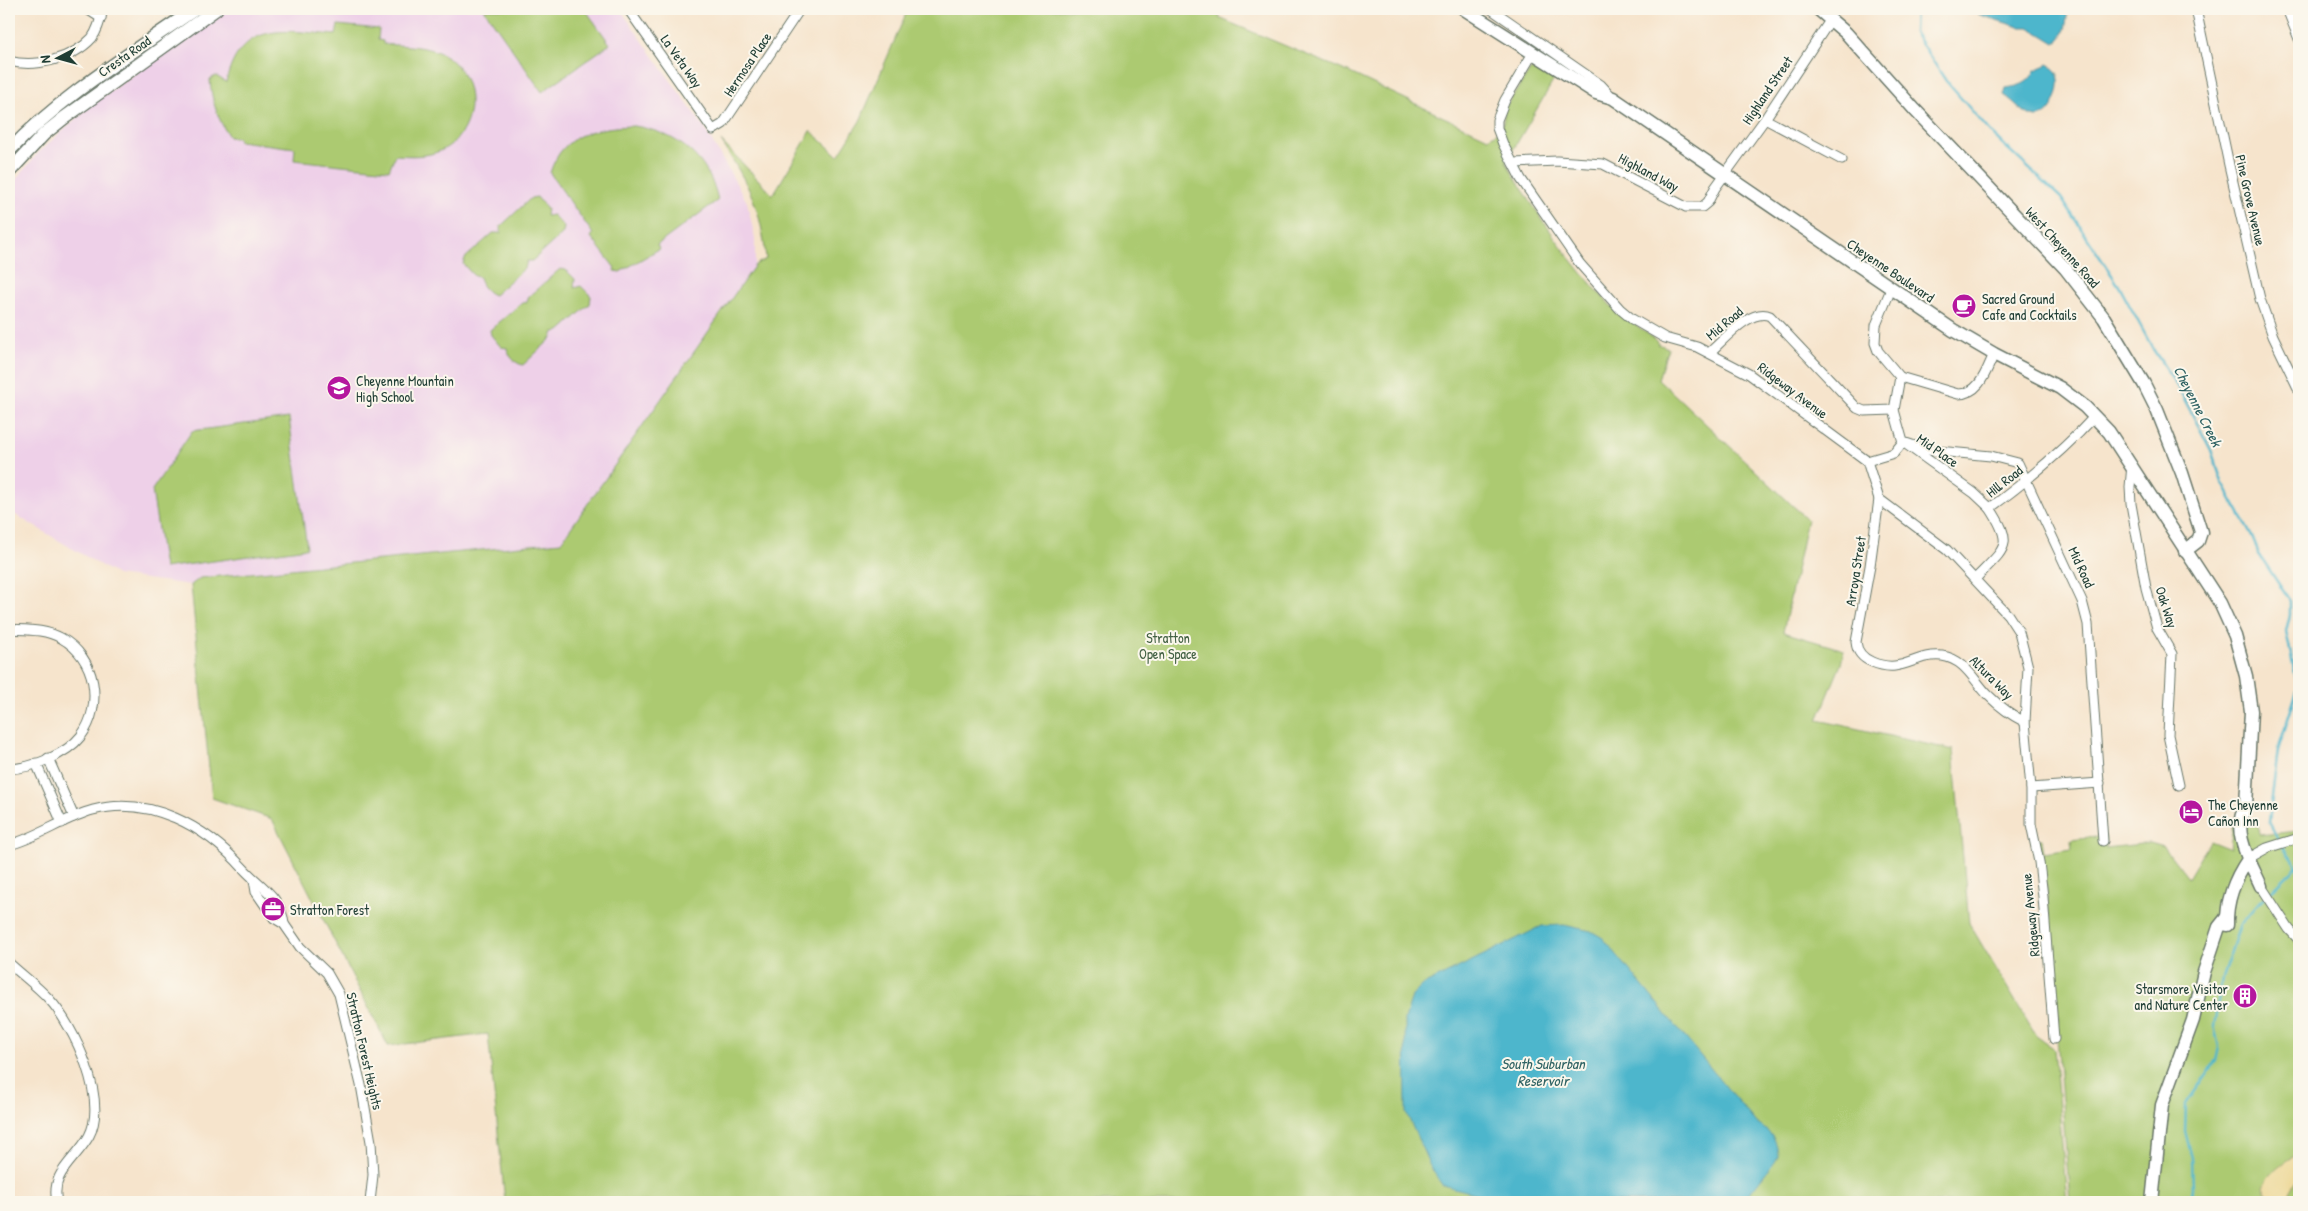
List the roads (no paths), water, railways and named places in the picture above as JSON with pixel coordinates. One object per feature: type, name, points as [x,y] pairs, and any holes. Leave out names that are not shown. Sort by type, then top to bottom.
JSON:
[{"type":"street","points":[[9,61],[39,63],[60,58],[91,38],[102,13],[87,9]]},
{"type":"street","name":"Cresta Road","points":[[9,151],[32,129],[88,84],[195,9]]},
{"type":"street","name":"Cresta Road","points":[[9,172],[44,134],[64,118],[216,9]]},
{"type":"street","name":"La Veta Way","points":[[628,9],[714,130]]},
{"type":"street","name":"Hermosa Place","points":[[714,130],[723,124],[800,9]]},
{"type":"street","name":"Cheyenne Boulevard","points":[[1464,9],[1596,93],[1613,98]]},
{"type":"street","name":"Cheyenne Boulevard","points":[[1491,9],[1601,85],[1613,98],[1891,289],[1994,354],[2060,388],[2095,416],[2109,432],[2132,465],[2185,551],[2220,603],[2237,642],[2249,694],[2251,733],[2241,830],[2244,848],[2249,858]]},
{"type":"street","name":"West Cheyenne Road","points":[[1818,9],[1831,19],[2065,268],[2104,318],[2144,384],[2185,480],[2201,532],[2198,541],[2185,551]]},
{"type":"street","name":"Pine Grove Avenue","points":[[2196,9],[2229,166],[2260,299],[2273,336],[2299,390]]},
{"type":"street","points":[[2287,9],[2299,39]]},
{"type":"street","name":"Highland Street","points":[[1724,175],[1765,119],[1831,19]]},
{"type":"street","name":"Ridgeway Avenue","points":[[1533,54],[1505,100],[1497,120],[1499,136],[1521,180],[1580,264],[1620,309],[1632,319],[1665,338],[1710,352],[1749,374],[1867,462]]},
{"type":"street","points":[[1765,119],[1842,160]]},
{"type":"street","name":"Highland Way","points":[[1513,163],[1557,161],[1603,164],[1686,207],[1694,208],[1702,207],[1708,202],[1724,175]]},
{"type":"street","points":[[1891,289],[1876,325],[1875,343],[1882,357],[1900,377],[1958,394],[1967,394],[1978,386],[1994,354]]},
{"type":"street","name":"Mid Road","points":[[1710,352],[1752,316],[1765,313],[1770,316],[1856,408],[1864,410],[1894,410]]},
{"type":"street","points":[[1900,377],[1894,410],[1903,442]]},
{"type":"street","name":"Hill Road","points":[[1976,578],[1996,557],[2004,542],[2005,534],[2003,527],[1990,508],[2027,481],[2064,449],[2095,416]]},
{"type":"street","name":"Mid Road","points":[[1903,442],[1927,450],[1991,456],[2018,463],[2086,614],[2103,841]]},
{"type":"street","name":"Mid Place","points":[[1867,462],[1894,453],[1903,442],[1960,482],[1990,508]]},
{"type":"street","points":[[1867,462],[1879,499]]},
{"type":"street","name":"Oak Way","points":[[2132,465],[2131,504],[2146,588],[2157,628],[2172,654],[2168,735],[2179,785]]},
{"type":"street","name":"Ridgeway Avenue","points":[[1879,499],[1939,544],[1976,578],[2008,614],[2022,640],[2028,666],[2026,722],[2031,788],[2031,824],[2039,862],[2043,897],[2054,1040]]},
{"type":"street","name":"Arroya Street","points":[[1857,647],[1879,499]]},
{"type":"street","points":[[9,629],[40,631],[62,638],[81,655],[89,667],[94,702],[86,727],[73,743],[36,764],[9,769]]},
{"type":"street","name":"Altura Way","points":[[1857,647],[1860,654],[1867,660],[1889,667],[1941,656],[1955,660],[1969,672],[1992,699],[2015,717],[2026,722]]},
{"type":"street","points":[[48,758],[74,817]]},
{"type":"street","points":[[36,764],[62,823]]},
{"type":"street","points":[[2031,788],[2100,783]]},
{"type":"street","name":"Stratton Forest Heights","points":[[9,845],[25,840],[74,817],[108,807],[144,808],[176,817],[193,826],[228,852],[254,880],[256,892],[274,918],[284,924],[300,947],[327,973],[339,994],[362,1085],[371,1142],[373,1175],[370,1202]]},
{"type":"street","points":[[2249,858],[2270,847],[2296,839]]},
{"type":"street","points":[[2249,858],[2263,890],[2289,929],[2299,940]]},
{"type":"street","points":[[2152,1202],[2162,1105],[2202,990],[2210,975],[2227,928],[2228,913],[2234,906],[2247,875],[2249,858]]},
{"type":"street","points":[[9,963],[38,987],[59,1011],[72,1034],[95,1096],[93,1128],[79,1151],[63,1168],[56,1186],[57,1202]]},
{"type":"water","points":[[1974,9],[2068,9],[2064,32],[2055,43],[2029,27],[2019,27],[1977,14]]},
{"type":"water","points":[[2049,64],[2059,78],[2056,100],[2042,116],[2032,116],[2004,95],[2006,88],[2023,84],[2033,75],[2035,70]]},
{"type":"water","name":"South Suburban Reservoir","points":[[1564,925],[1591,931],[1603,938],[1756,1123],[1765,1129],[1775,1140],[1778,1157],[1749,1194],[1733,1202],[1510,1202],[1442,1185],[1430,1166],[1406,1112],[1405,1020],[1412,996],[1423,985],[1542,926]]},
{"type":"waterway","name":"Cheyenne Creek","points":[[1915,9],[1914,32],[1946,81],[1993,135],[2061,198],[2119,286],[2153,349],[2180,391],[2211,450],[2222,482],[2250,532],[2259,554],[2290,601],[2290,615],[2286,631],[2298,688],[2278,750],[2272,797],[2269,822],[2279,841]]},
{"type":"waterway","name":"Cheyenne Creek","points":[[2282,846],[2299,869]]},
{"type":"waterway","points":[[2191,1202],[2193,1188],[2192,1158],[2185,1131],[2186,1104],[2216,1061],[2219,1047],[2214,1026],[2222,978],[2240,925],[2261,901],[2296,867]]},
{"type":"place","name":"Sacred Ground Cafe and Cocktails","points":[[1964,306]]},
{"type":"place","name":"Cheyenne Mountain High School","points":[[339,388]]},
{"type":"place","name":"The Cheyenne Cañon Inn","points":[[2191,812]]},
{"type":"place","name":"Stratton Forest","points":[[273,909]]},
{"type":"place","name":"Starsmore Visitor and Nature Center","points":[[2245,996]]},
{"type":"park label","name":"Stratton Open Space","points":[[1168,646]]}]
